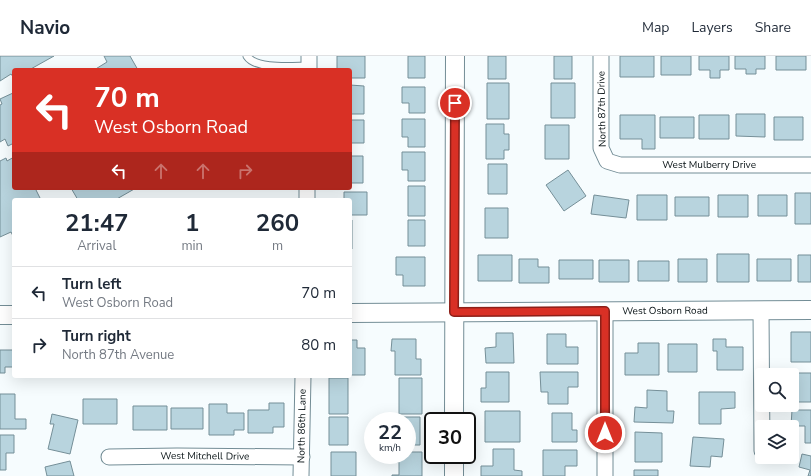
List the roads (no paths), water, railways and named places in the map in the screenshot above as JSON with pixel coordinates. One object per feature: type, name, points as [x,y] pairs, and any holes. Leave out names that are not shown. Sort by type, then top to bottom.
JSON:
[{"type":"street","points":[[454,412],[455,56]]},
{"type":"street","name":"North 87th Drive","points":[[601,56],[601,148],[607,161]]},
{"type":"street","name":"West Mulberry Drive","points":[[607,161],[620,165],[811,165]]},
{"type":"street","points":[[761,310],[762,420]]},
{"type":"street","name":"West Osborn Road","points":[[352,313],[811,310]]},
{"type":"street","points":[[605,311],[605,476]]},
{"type":"street","points":[[0,315],[12,315]]},
{"type":"street","name":"North 86th Lane","points":[[302,476],[303,378]]},
{"type":"street","name":"West Mitchell Drive","points":[[109,458],[176,456],[302,457]]},
{"type":"street","points":[[454,464],[454,476]]},
{"type":"lane","points":[[247,56],[257,64],[268,66],[309,64]]}]
